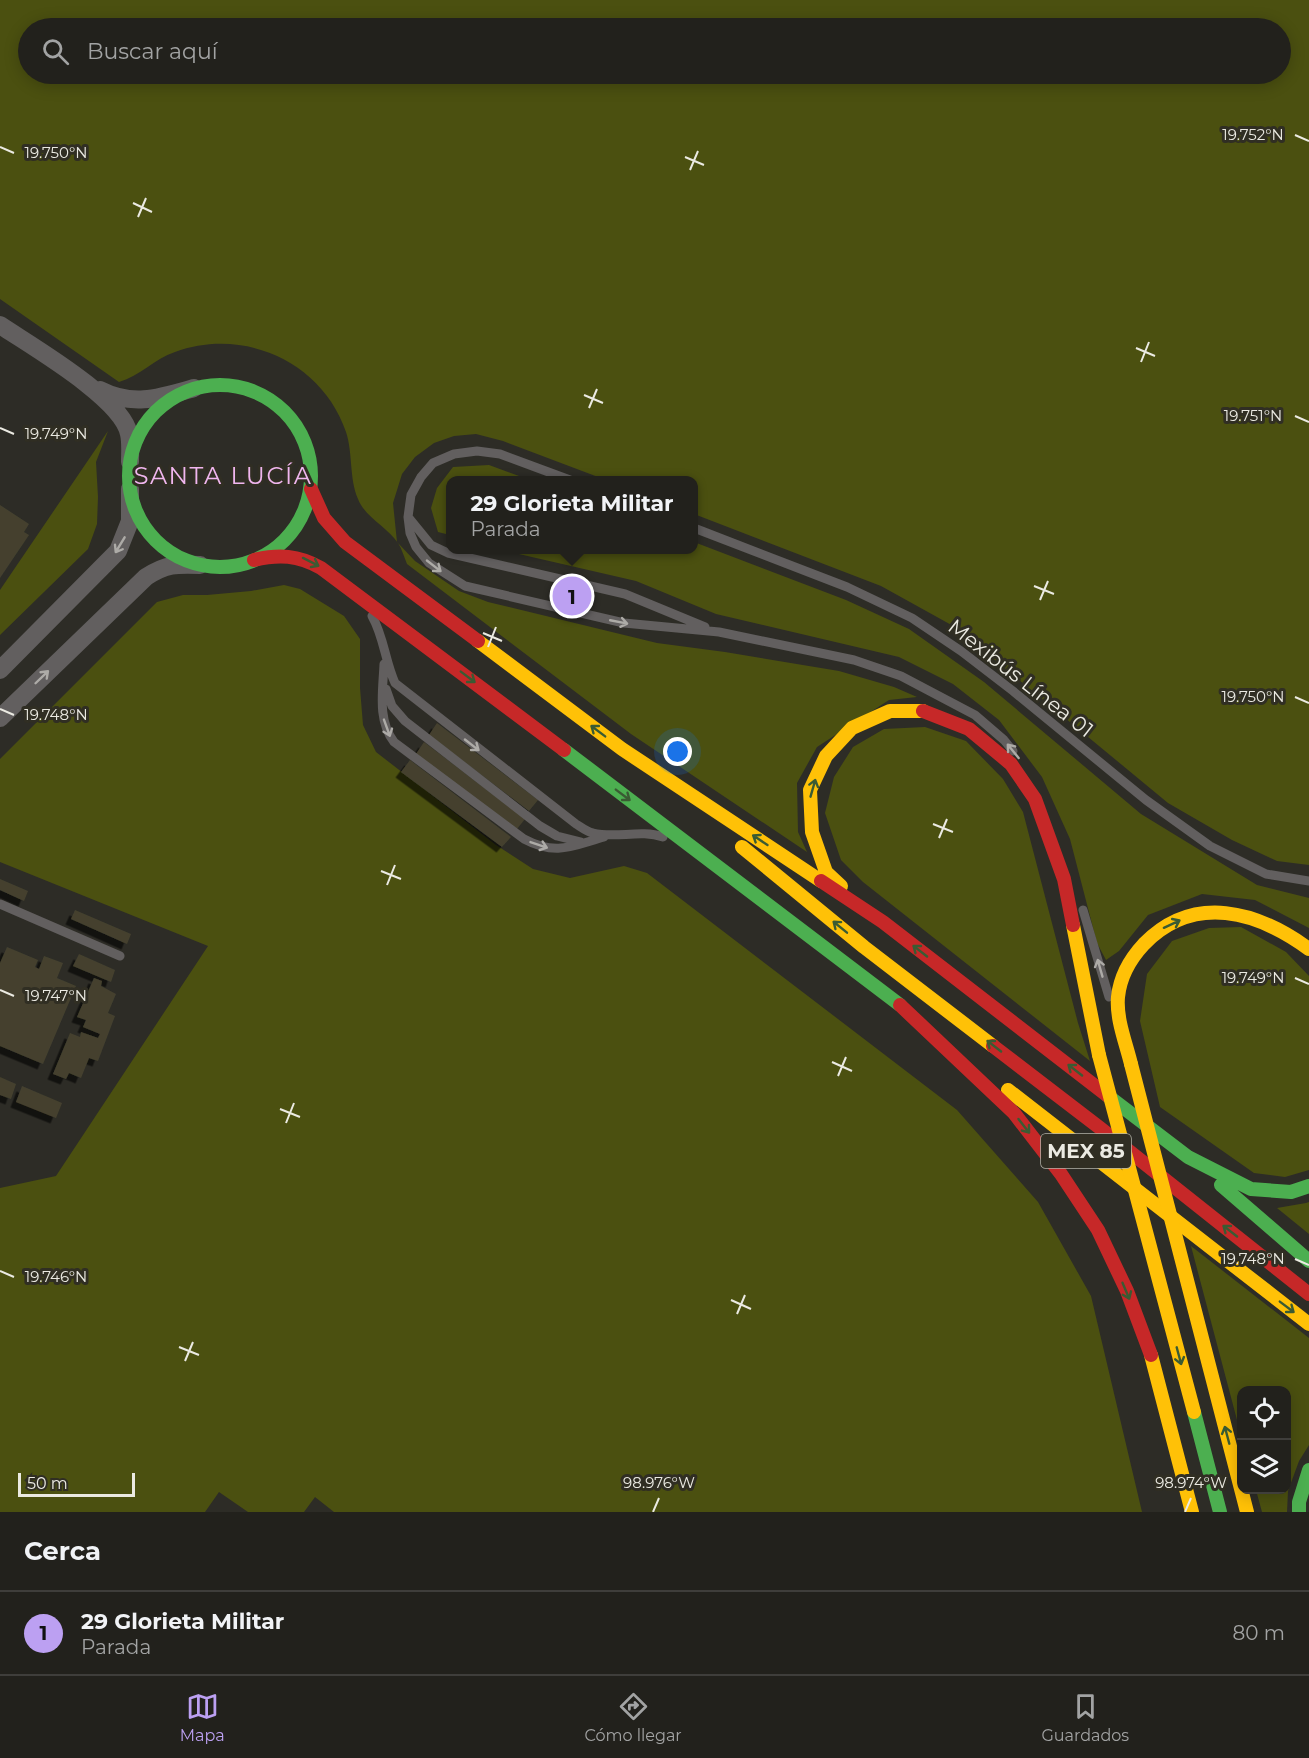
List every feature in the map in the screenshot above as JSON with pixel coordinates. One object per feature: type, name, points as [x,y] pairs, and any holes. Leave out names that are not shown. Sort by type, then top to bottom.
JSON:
[{"type":"main road","points":[[254,560],[280,545],[291,533],[307,505],[311,489],[311,466],[306,444],[291,418],[268,398],[239,387],[216,385],[194,388],[166,402],[155,412],[138,435],[130,462],[130,489],[138,515],[153,537],[175,555],[200,565],[228,566],[254,560],[274,555],[300,556],[313,562],[351,588],[908,1011],[1014,1113],[1061,1174],[1098,1230],[1127,1292],[1154,1364],[1192,1512]]},
{"type":"main road","points":[[311,489],[321,516],[345,542],[622,749],[864,946],[1101,1128],[1309,1294]]},
{"type":"main road","points":[[1220,1512],[1099,1055],[1064,879],[1035,799],[1018,765],[969,729],[926,711],[890,711],[852,728],[826,756],[810,790],[812,832],[826,872],[883,922],[1188,1157],[1309,1261]]},
{"type":"main road","points":[[622,749],[883,922]]},
{"type":"main road","points":[[1247,1512],[1131,1064],[1118,1002],[1127,966],[1143,945],[1167,924],[1197,914],[1221,911],[1247,915],[1279,927],[1309,949]]},
{"type":"main road","name":"MEX 85","points":[[908,1011],[1309,1324]]},
{"type":"main road","points":[[1188,1157],[1251,1190],[1291,1192],[1309,1186]]},
{"type":"main road","points":[[1299,1512],[1299,1502],[1309,1470]]},
{"type":"street","points":[[0,325],[106,400],[122,418],[129,433],[130,462]]},
{"type":"street","points":[[86,384],[120,399],[135,400],[163,397],[194,388]]},
{"type":"street","points":[[0,670],[118,550],[130,521],[130,489]]},
{"type":"street","points":[[0,718],[146,577],[160,568],[174,564],[200,565]]},
{"type":"lane","points":[[559,476],[500,454],[477,451],[454,454],[433,464],[421,477],[411,495],[408,517],[410,532],[416,547],[429,563],[465,586],[624,623],[719,632],[854,660],[901,676],[936,693],[974,723],[1018,765]]},
{"type":"lane","points":[[408,517],[431,545],[446,552]]},
{"type":"lane","name":"Mexibús Línea 01","points":[[698,530],[847,588],[912,618],[961,651],[1146,800],[1210,846],[1266,874],[1309,881]]},
{"type":"lane","points":[[452,554],[625,594],[719,632]]},
{"type":"lane","points":[[351,588],[368,609],[380,630],[388,668],[395,683],[576,824],[591,833],[656,834],[676,841],[706,858]]},
{"type":"lane","points":[[385,649],[383,716],[386,732],[394,742],[539,847],[558,850],[610,835]]},
{"type":"lane","points":[[384,684],[392,706],[405,721],[540,826],[557,836],[584,843]]},
{"type":"lane","points":[[1042,792],[1054,822]]},
{"type":"lane","points":[[1070,863],[1076,885]]},
{"type":"lane","points":[[1079,896],[1131,1064]]},
{"type":"lane","points":[[0,904],[120,956]]},
{"type":"green space","points":[[0,0],[1309,0],[1309,865],[1277,861],[1232,840],[1168,803],[955,627],[881,586],[698,516],[698,476],[595,476],[503,441],[476,434],[454,436],[434,443],[415,457],[402,474],[393,503],[397,542],[371,517],[358,499],[353,483],[346,432],[335,407],[319,386],[299,369],[277,356],[253,348],[227,344],[201,345],[167,355],[134,376],[119,382],[0,299]]},
{"type":"green space","points":[[108,431],[96,462],[97,524],[88,549],[0,635],[0,590]]},
{"type":"green space","points":[[489,465],[519,476],[446,476],[453,467]]},
{"type":"green space","points":[[446,476],[446,534],[438,532],[431,508],[437,488]]},
{"type":"green space","points":[[398,543],[415,561],[459,591],[488,602],[657,643],[839,671],[894,687],[917,697],[889,700],[817,747],[797,783],[798,832],[807,852],[631,734],[407,564]]},
{"type":"green space","points":[[698,544],[846,600],[909,629],[984,682],[1141,814],[1257,885],[1309,898],[1309,928],[1255,900],[1202,894],[1148,915],[1119,951],[1106,960],[1097,943],[1070,839],[1042,777],[999,720],[953,684],[899,657],[716,614],[636,581],[519,554],[698,554]]},
{"type":"green space","points":[[284,585],[300,589],[344,616],[360,639],[363,725],[376,752],[496,845],[533,869],[570,878],[624,866],[647,873],[957,1110],[1038,1202],[1091,1296],[1142,1512],[334,1512],[315,1497],[304,1512],[248,1512],[219,1492],[205,1512],[0,1512],[0,1188],[56,1176],[208,946],[0,862],[0,759],[157,602],[183,595],[251,591]]},
{"type":"green space","points":[[925,727],[966,741],[1003,779],[1023,812],[1090,1061],[863,882],[841,860],[825,813],[834,777],[853,747],[884,729]]},
{"type":"green space","points":[[1241,927],[1286,952],[1309,976],[1309,1170],[1285,1177],[1254,1173],[1160,1107],[1140,1021],[1147,974],[1172,941],[1209,928]]},
{"type":"green space","points":[[1309,1202],[1309,1234],[1277,1208],[1306,1203]]},
{"type":"green space","points":[[1191,1246],[1309,1338],[1309,1445],[1299,1461],[1291,1483],[1291,1386],[1237,1386],[1237,1420]]},
{"type":"green space","points":[[1257,1494],[1288,1494],[1287,1512],[1262,1512]]},
{"type":"building","points":[[0,505],[29,524],[24,532],[29,535],[0,578]]},
{"type":"building","points":[[437,723],[538,800],[529,811],[429,735]]},
{"type":"building","points":[[424,742],[525,819],[517,829],[416,754]]},
{"type":"building","points":[[410,760],[511,837],[502,847],[401,772]]},
{"type":"building","points":[[0,879],[28,891],[24,901],[0,890]]},
{"type":"building","points":[[75,910],[131,934],[127,944],[71,919]]},
{"type":"building","points":[[7,947],[38,960],[35,967],[39,969],[44,956],[63,963],[57,978],[76,986],[43,1064],[0,1046],[0,963]]},
{"type":"building","points":[[79,954],[115,970],[111,982],[73,966]]},
{"type":"building","points":[[94,978],[102,981],[101,986],[116,994],[108,1013],[115,1016],[98,1061],[89,1058],[81,1078],[69,1073],[66,1079],[53,1074],[70,1033],[80,1037],[81,1032],[98,1038],[100,1034],[83,1027],[86,1020],[77,1017]]},
{"type":"building","points":[[0,1077],[16,1084],[11,1099],[0,1095]]},
{"type":"building","points":[[22,1086],[62,1103],[56,1118],[16,1102]]},
{"type":"traffic: fast","points":[[220,385],[255,392],[271,400],[284,412],[296,425],[304,441],[311,476],[304,511],[296,527],[284,540],[271,552],[255,560],[220,567],[185,560],[169,552],[156,540],[144,527],[136,511],[129,476],[136,441],[144,425],[156,412],[169,400],[185,392],[220,385]]},
{"type":"traffic: fast","points":[[564,750],[900,1005]]},
{"type":"traffic: fast","points":[[1108,1096],[1188,1157],[1251,1189],[1291,1192],[1309,1186]]},
{"type":"traffic: fast","points":[[1221,1185],[1309,1261]]},
{"type":"traffic: fast","points":[[1194,1412],[1220,1512]]},
{"type":"traffic: fast","points":[[1299,1512],[1299,1502],[1309,1470]]},
{"type":"traffic: slow","points":[[478,641],[622,749],[821,881]]},
{"type":"traffic: slow","points":[[841,886],[826,872],[812,832],[810,790],[826,756],[852,728],[890,711],[923,711]]},
{"type":"traffic: slow","points":[[742,847],[864,947],[993,1046]]},
{"type":"traffic: slow","points":[[1131,1064],[1118,1014],[1119,990],[1127,968],[1135,955],[1163,928],[1184,918],[1204,913],[1226,913],[1247,917],[1268,925],[1309,949]]},
{"type":"traffic: slow","points":[[1073,925],[1099,1055]]},
{"type":"traffic: slow","points":[[1099,1055],[1194,1412]]},
{"type":"traffic: slow","points":[[1131,1064],[1247,1512]]},
{"type":"traffic: slow","points":[[1008,1090],[1309,1324]]},
{"type":"traffic: slow","points":[[1151,1355],[1192,1512]]},
{"type":"traffic: jam","points":[[311,489],[324,518],[345,542],[478,641]]},
{"type":"traffic: jam","points":[[254,560],[288,557],[304,560],[321,568],[564,750]]},
{"type":"traffic: jam","points":[[923,711],[969,729],[1011,764],[1035,799],[1064,879],[1073,925]]},
{"type":"traffic: jam","points":[[821,881],[883,922],[1108,1096]]},
{"type":"traffic: jam","points":[[900,1005],[1014,1113],[1061,1174],[1098,1230],[1127,1291],[1151,1355]]},
{"type":"traffic: jam","points":[[993,1046],[1309,1294]]},
{"type":"place","name":"29 Glorieta Militar","points":[[572,596]]},
{"type":"district","name":"SANTA LUCÍA","points":[[223,475]]}]
